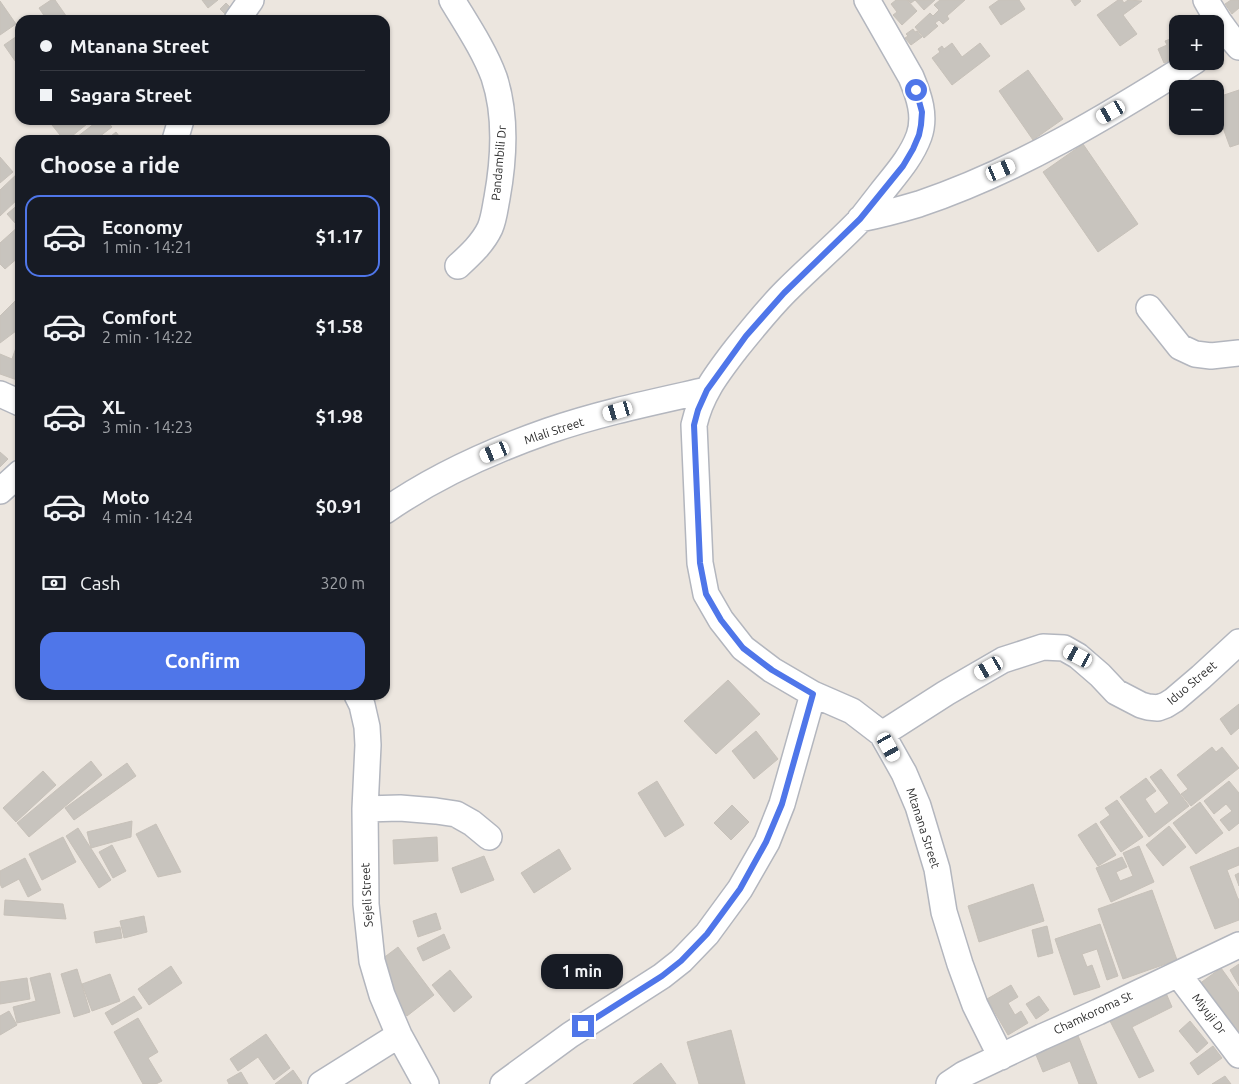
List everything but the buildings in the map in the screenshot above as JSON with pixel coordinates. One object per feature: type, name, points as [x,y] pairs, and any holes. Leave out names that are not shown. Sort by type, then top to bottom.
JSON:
[{"type":"street","points":[[240,15],[251,0]]},
{"type":"street","name":"Pandambili Dr","points":[[452,0],[478,41],[494,76],[503,124],[500,178],[495,212],[490,228],[476,250],[458,266]]},
{"type":"street","name":"Mtanana Street","points":[[866,0],[911,77],[922,117],[919,135],[903,166],[860,219],[784,293],[746,336],[707,390],[694,425],[700,563],[706,594],[721,620],[743,648],[772,670],[813,694],[852,711],[882,734],[904,773],[918,806],[937,869],[944,912],[960,964],[975,1005],[1001,1057]]},
{"type":"street","points":[[1206,0],[1228,45]]},
{"type":"street","points":[[860,219],[920,204],[1015,164],[1087,126],[1181,70]]},
{"type":"street","points":[[1149,308],[1180,347],[1195,354],[1211,356],[1239,354]]},
{"type":"street","name":"Mlali Street","points":[[390,508],[434,480],[469,463],[549,431],[618,411],[707,390]]},
{"type":"street","points":[[0,394],[15,401]]},
{"type":"street","points":[[0,491],[15,478]]},
{"type":"street","name":"Iduo Street","points":[[882,734],[946,692],[1003,660],[1043,647],[1064,648],[1078,656],[1116,692],[1141,705],[1158,708],[1174,700],[1239,642]]},
{"type":"street","points":[[503,1084],[570,1036],[662,976],[681,961],[707,934],[740,889],[766,842],[782,804],[813,694]]},
{"type":"street","name":"Sejeli Street","points":[[360,700],[367,728],[368,745],[365,809],[366,904],[372,961],[382,995],[399,1035],[426,1084]]},
{"type":"street","points":[[365,809],[400,808],[456,814],[472,823],[489,837]]},
{"type":"street","name":"Chamkoroma St","points":[[949,1084],[964,1074],[1239,945]]},
{"type":"street","name":"Miyuji Dr","points":[[1178,974],[1239,1055]]},
{"type":"street","points":[[321,1084],[399,1035]]},
{"type":"route","points":[[583,1026],[662,976],[693,950],[740,889],[766,842],[782,804],[813,694],[772,670],[743,648],[721,620],[706,594],[700,563],[694,425],[707,390],[746,336],[784,293],[860,219],[903,166],[913,149],[921,125],[922,112],[916,90]]}]
